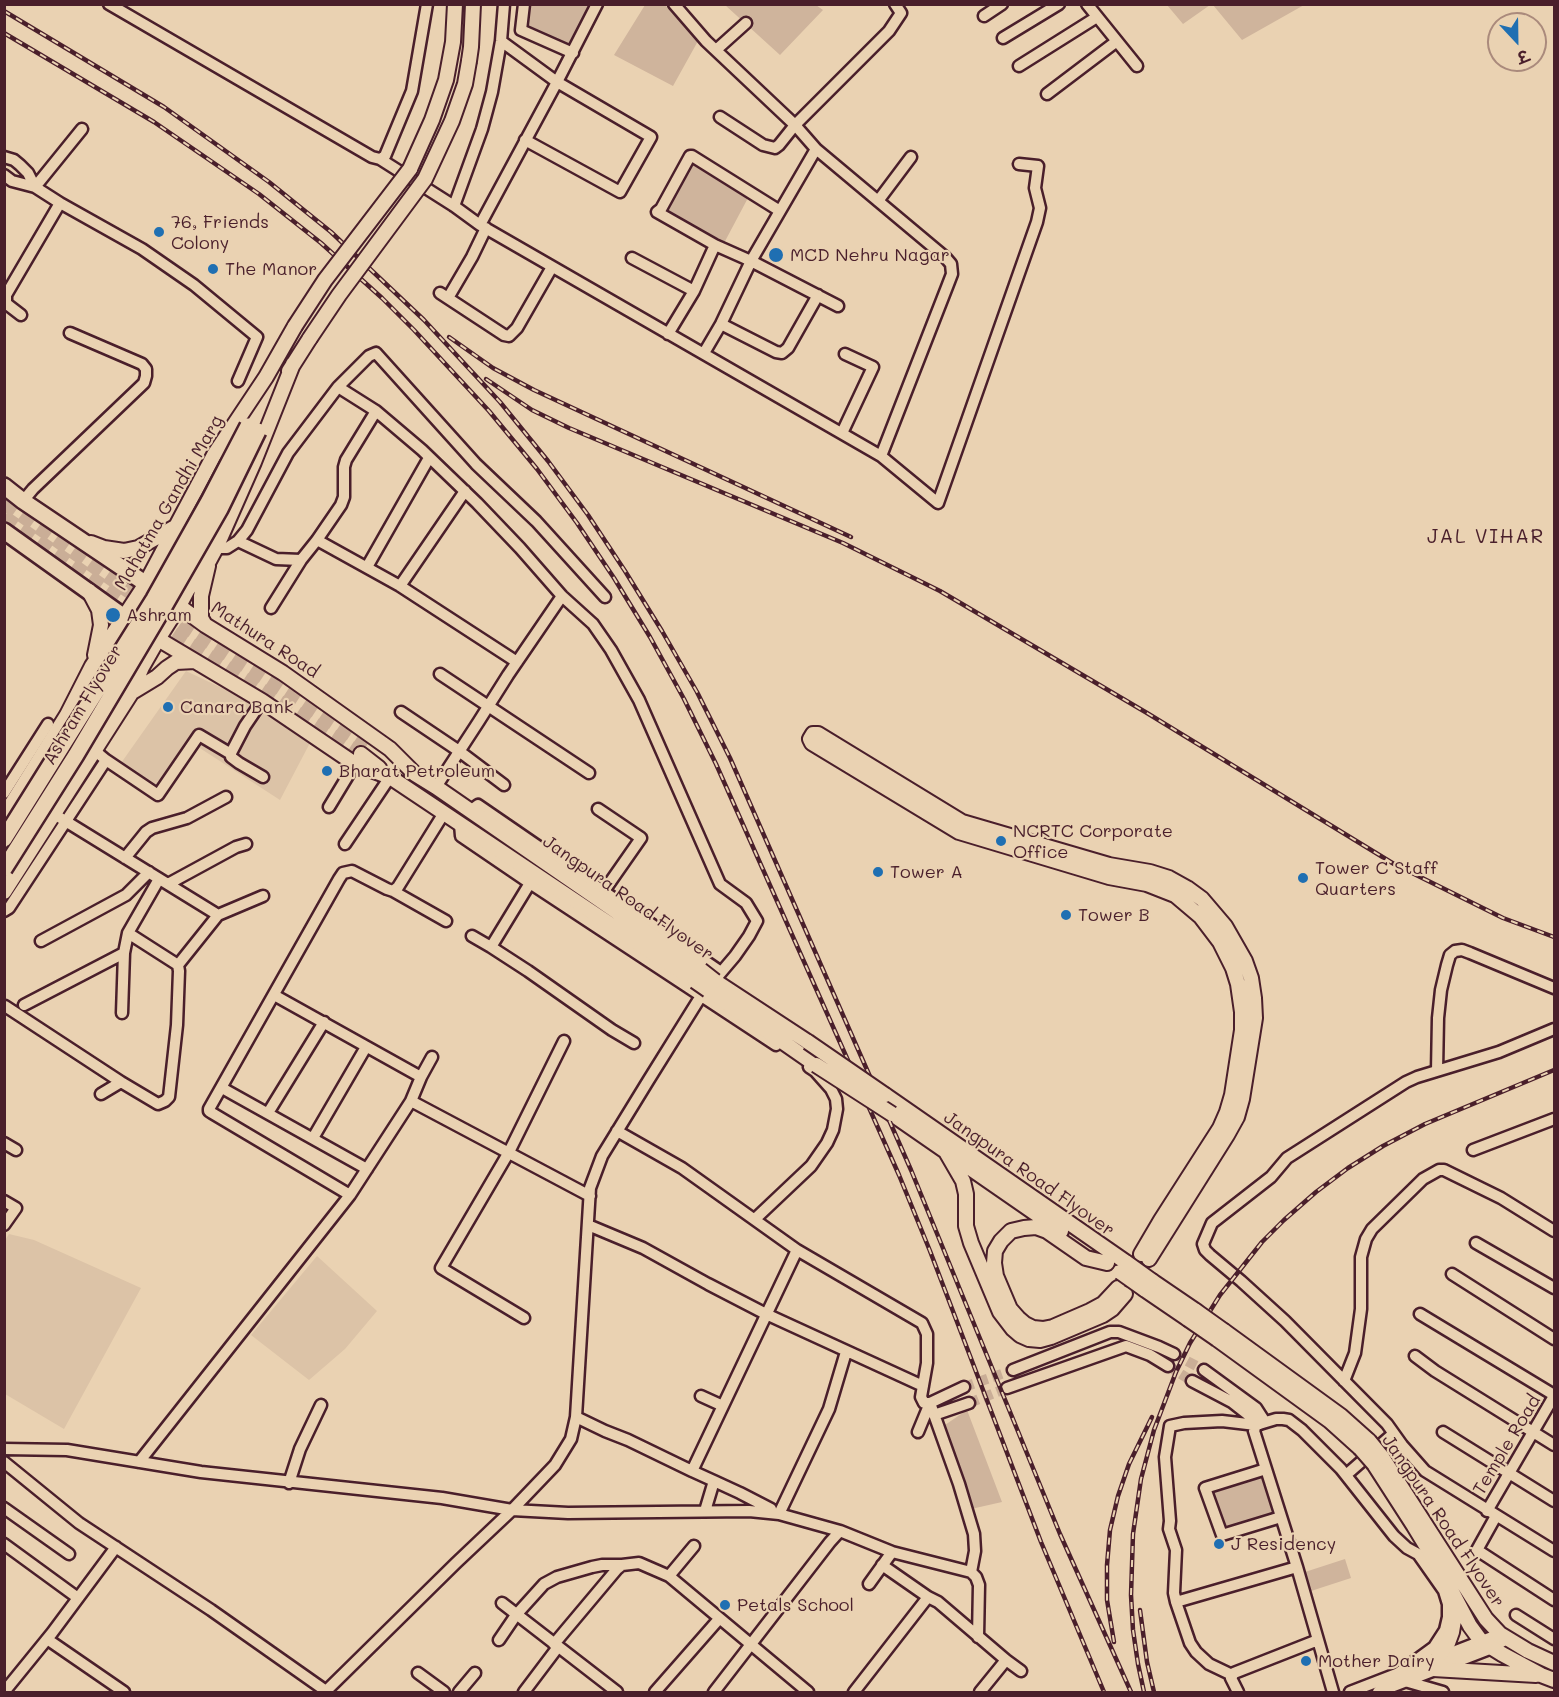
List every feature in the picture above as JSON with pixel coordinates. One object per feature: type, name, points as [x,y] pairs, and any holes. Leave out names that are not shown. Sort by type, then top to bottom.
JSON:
[{"type":"highway","name":"Ashram Flyover","points":[[4,839],[154,599],[253,429]]},
{"type":"highway","name":"Ashram Flyover","points":[[4,869],[76,755],[220,509],[253,429]]},
{"type":"highway","name":"Mathura Road","points":[[4,486],[145,585],[179,606]]},
{"type":"highway","points":[[4,531],[123,616]]},
{"type":"main road","points":[[266,378],[295,326],[325,280],[410,169],[432,120],[446,80],[453,42],[455,4]]},
{"type":"main road","points":[[253,429],[310,338],[429,172],[452,121],[465,84],[471,47],[473,4]]},
{"type":"main road","points":[[205,625],[201,618],[201,596],[212,554],[254,462],[293,364]]},
{"type":"main road","name":"Mahatma Gandhi Marg","points":[[253,429],[266,378]]},
{"type":"main road","name":"Mahatma Gandhi Marg","points":[[4,816],[67,715],[92,666],[145,585],[214,455],[266,378]]},
{"type":"main road","points":[[78,537],[104,548],[124,551],[138,548],[175,527],[212,554]]},
{"type":"main road","points":[[4,892],[60,818],[94,750],[130,695],[142,667],[188,589],[212,554]]},
{"type":"main road","points":[[89,591],[99,610],[101,625],[92,666],[130,695]]},
{"type":"main road","name":"Mathura Road","points":[[179,606],[205,625],[283,673],[390,749],[415,774],[475,814]]},
{"type":"main road","points":[[123,616],[262,701],[361,754],[415,774]]},
{"type":"main road","points":[[130,695],[176,662],[197,661]]},
{"type":"main road","points":[[67,715],[103,737]]},
{"type":"main road","points":[[813,734],[819,734],[962,822],[1109,866],[1150,872],[1169,878],[1202,899],[1225,926],[1245,960],[1254,998],[1255,1018],[1242,1099],[1237,1117],[1227,1135],[1145,1257],[1161,1220],[1220,1128],[1232,1095],[1242,1030],[1242,1012],[1233,968],[1220,942],[1201,917],[1175,895],[1147,884],[1109,877],[959,832],[812,743],[810,738],[813,734]]},
{"type":"main road","points":[[361,754],[390,777],[465,827]]},
{"type":"main road","name":"Jangpura Road Flyover","points":[[475,814],[715,981],[818,1048],[1196,1311],[1341,1416],[1369,1441],[1382,1458],[1480,1612],[1504,1636]]},
{"type":"main road","name":"Jangpura Road Flyover","points":[[465,827],[945,1150],[1330,1421],[1374,1464],[1409,1517],[1451,1591]]},
{"type":"main road","points":[[945,1150],[963,1181],[966,1194],[966,1226],[971,1243],[1000,1312],[1012,1329],[1020,1335],[1053,1327],[1090,1311],[1122,1291]]},
{"type":"main road","points":[[1031,1333],[1010,1309],[996,1276],[995,1251],[1001,1241],[1011,1232],[1036,1227],[1086,1258],[1107,1263]]},
{"type":"main road","points":[[1451,1591],[1470,1626],[1486,1644],[1554,1680]]},
{"type":"main road","points":[[1451,1591],[1455,1608],[1454,1626],[1448,1643],[1436,1663],[1541,1675]]},
{"type":"main road","points":[[1504,1636],[1554,1664]]},
{"type":"street","points":[[109,4],[380,159],[483,227],[881,456],[938,503],[1037,222],[1040,208],[1035,188],[1038,166],[1019,164]]},
{"type":"street","points":[[380,159],[385,156],[412,91],[427,4]]},
{"type":"street","points":[[454,206],[482,129],[492,92],[501,41],[504,4]]},
{"type":"street","points":[[524,4],[521,30],[573,53]]},
{"type":"street","points":[[552,267],[517,328],[509,336],[504,335],[444,295],[472,257],[483,227],[525,140],[597,4]]},
{"type":"street","points":[[674,4],[716,50],[795,125],[816,149],[951,264],[952,274],[881,456]]},
{"type":"street","points":[[720,117],[763,145],[775,148],[889,31],[901,13],[895,4]]},
{"type":"street","points":[[984,16],[1002,4]]},
{"type":"street","points":[[1003,38],[1059,4]]},
{"type":"street","points":[[1087,4],[1137,66]]},
{"type":"street","points":[[1019,66],[1097,17]]},
{"type":"street","points":[[716,50],[746,23]]},
{"type":"street","points":[[501,41],[557,82],[651,137],[620,192],[525,140]]},
{"type":"street","points":[[1047,94],[1117,41]]},
{"type":"street","points":[[35,187],[82,129]]},
{"type":"street","points":[[704,353],[752,261],[816,149]]},
{"type":"street","points":[[780,211],[690,156],[661,209],[657,212],[837,306]]},
{"type":"street","points":[[4,157],[20,165],[28,173],[35,187]]},
{"type":"street","points":[[878,201],[912,157]]},
{"type":"street","points":[[7,181],[35,187],[142,249],[194,285],[257,337],[238,381]]},
{"type":"street","points":[[21,315],[6,303],[6,296],[60,203]]},
{"type":"street","points":[[668,334],[694,291],[715,244]]},
{"type":"street","points":[[632,258],[694,291]]},
{"type":"street","points":[[721,324],[776,352],[782,352],[788,348],[818,295]]},
{"type":"street","points":[[23,501],[144,383],[146,376],[146,369],[142,364],[70,333]]},
{"type":"street","points":[[212,554],[238,541],[247,530],[288,453],[338,387],[369,356],[376,353],[476,464],[536,521],[605,597]]},
{"type":"street","points":[[842,433],[873,367],[845,354]]},
{"type":"street","points":[[4,1462],[80,1523],[219,1616],[326,1692],[555,1466],[571,1439],[576,1417],[590,1188],[602,1156],[701,996],[735,956],[757,921],[746,903],[720,884],[639,700],[611,650],[593,624],[562,596],[465,491],[394,425],[338,387]]},
{"type":"street","points":[[271,608],[301,560],[341,505],[344,497],[346,460],[376,411]]},
{"type":"street","points":[[367,567],[429,458]]},
{"type":"street","points":[[400,586],[465,491]]},
{"type":"street","points":[[317,540],[400,586],[517,662]]},
{"type":"street","points":[[238,541],[276,559],[301,560]]},
{"type":"street","points":[[436,787],[562,596]]},
{"type":"street","points":[[440,674],[589,773]]},
{"type":"street","points":[[231,754],[262,701]]},
{"type":"street","points":[[401,712],[504,785]]},
{"type":"street","points":[[4,793],[48,724]]},
{"type":"street","points":[[94,750],[105,760],[158,795],[199,735],[263,777]]},
{"type":"street","points":[[329,807],[361,754]]},
{"type":"street","points":[[4,911],[9,908],[60,818],[105,760]]},
{"type":"street","points":[[345,844],[390,777]]},
{"type":"street","points":[[125,858],[152,828],[187,818],[226,797]]},
{"type":"street","points":[[475,814],[478,806],[721,972]]},
{"type":"street","points":[[598,808],[641,838],[604,891]]},
{"type":"street","points":[[393,891],[398,887],[444,813]]},
{"type":"street","points":[[60,818],[218,915]]},
{"type":"street","points":[[465,827],[461,836],[815,1071],[831,1089],[836,1099],[837,1109],[828,1143],[800,1177],[755,1219]]},
{"type":"street","points":[[122,1013],[124,953],[128,933],[164,881],[246,844]]},
{"type":"street","points":[[350,1195],[209,1111],[343,873],[352,871],[446,921]]},
{"type":"street","points":[[41,941],[126,895],[149,872]]},
{"type":"street","points":[[490,947],[530,883]]},
{"type":"street","points":[[5,1006],[158,1104],[169,1098],[177,1025],[178,965],[218,915],[263,896]]},
{"type":"street","points":[[128,933],[178,965]]},
{"type":"street","points":[[472,936],[528,971],[634,1044]]},
{"type":"street","points":[[1437,1071],[1441,990],[1450,955],[1455,951],[1462,950],[1554,988]]},
{"type":"street","points":[[24,1005],[124,953]]},
{"type":"street","points":[[274,995],[421,1077]]},
{"type":"street","points":[[268,1113],[324,1022]]},
{"type":"street","points":[[1554,1029],[1499,1052],[1406,1082],[1287,1158],[1271,1177],[1212,1223],[1203,1244],[1210,1255],[1285,1321],[1387,1424],[1425,1471],[1554,1551]]},
{"type":"street","points":[[524,1318],[441,1268],[509,1152],[564,1041]]},
{"type":"street","points":[[313,1138],[366,1047]]},
{"type":"street","points":[[139,1461],[350,1195],[411,1101],[432,1057]]},
{"type":"street","points":[[101,1094],[121,1082]]},
{"type":"street","points":[[222,1088],[367,1169]]},
{"type":"street","points":[[411,1101],[590,1196]]},
{"type":"street","points":[[1473,1150],[1554,1119]]},
{"type":"street","points":[[617,1131],[666,1158],[796,1250],[922,1323],[927,1334],[927,1363],[922,1402],[930,1403],[964,1387]]},
{"type":"street","points":[[4,1143],[16,1150]]},
{"type":"street","points":[[1344,1381],[1357,1342],[1361,1309],[1361,1257],[1366,1239],[1372,1229],[1423,1179],[1439,1170],[1444,1170],[1501,1198],[1554,1231]]},
{"type":"street","points":[[4,1201],[16,1208],[4,1225]]},
{"type":"street","points":[[588,1225],[643,1248],[766,1314],[923,1386]]},
{"type":"street","points":[[1476,1243],[1554,1288]]},
{"type":"street","points":[[692,1471],[796,1250]]},
{"type":"street","points":[[1452,1274],[1554,1339]]},
{"type":"street","points":[[1420,1314],[1554,1396]]},
{"type":"street","points":[[1014,1370],[1110,1332],[1119,1332],[1174,1354]]},
{"type":"street","points":[[1007,1388],[1126,1346],[1150,1354],[1168,1366]]},
{"type":"street","points":[[779,1514],[829,1409],[846,1352]]},
{"type":"street","points":[[1415,1356],[1435,1371],[1554,1445]]},
{"type":"street","points":[[1204,1370],[1256,1408],[1260,1424]]},
{"type":"street","points":[[1192,1381],[1232,1401],[1260,1424]]},
{"type":"street","points":[[700,1396],[723,1406]]},
{"type":"street","name":"Temple Road","points":[[1554,1396],[1509,1474],[1477,1550],[1554,1600]]},
{"type":"street","points":[[930,1403],[974,1534],[975,1551],[971,1572]]},
{"type":"street","points":[[918,1432],[930,1403]]},
{"type":"street","points":[[934,1415],[969,1403]]},
{"type":"street","points":[[289,1483],[300,1449],[321,1405]]},
{"type":"street","points":[[576,1417],[740,1493],[779,1514]]},
{"type":"street","points":[[1318,1640],[1232,1675],[1209,1664],[1196,1652],[1190,1643],[1174,1593],[1176,1550],[1169,1529],[1165,1457],[1170,1426],[1222,1421],[1260,1424],[1283,1419],[1289,1420],[1302,1430],[1346,1475],[1394,1536],[1418,1554],[1446,1597],[1448,1617],[1442,1636],[1429,1651],[1401,1678],[1378,1692]]},
{"type":"street","points":[[1260,1424],[1254,1431],[1333,1692]]},
{"type":"street","points":[[1443,1432],[1554,1501]]},
{"type":"street","points":[[1346,1475],[1393,1434]]},
{"type":"street","points":[[4,1449],[68,1450],[201,1473],[442,1498],[512,1510],[568,1514],[705,1511],[779,1514],[840,1531],[892,1552],[971,1572],[979,1585],[978,1637]]},
{"type":"street","points":[[1266,1469],[1206,1488],[1222,1535],[1281,1517]]},
{"type":"street","points":[[705,1511],[714,1481]]},
{"type":"street","points":[[4,1508],[69,1554]]},
{"type":"street","points":[[714,1692],[840,1531]]},
{"type":"street","points":[[4,1544],[78,1598]]},
{"type":"street","points":[[669,1576],[694,1546]]},
{"type":"street","points":[[4,1692],[116,1547]]},
{"type":"street","points":[[869,1584],[892,1552]]},
{"type":"street","points":[[499,1640],[536,1591],[551,1580],[592,1566],[639,1563],[669,1576],[808,1692]]},
{"type":"street","points":[[524,1692],[556,1646],[622,1565]]},
{"type":"street","points":[[882,1565],[938,1602],[1021,1671]]},
{"type":"street","points":[[1176,1602],[1297,1567]]},
{"type":"street","points":[[854,1692],[928,1597]]},
{"type":"street","points":[[502,1604],[617,1692]]},
{"type":"street","points":[[1516,1615],[1554,1639]]},
{"type":"street","points":[[655,1692],[719,1619]]},
{"type":"street","points":[[1350,1692],[1401,1678],[1504,1636]]},
{"type":"street","points":[[46,1640],[124,1692]]},
{"type":"street","points":[[980,1692],[1006,1660]]},
{"type":"street","points":[[418,1673],[444,1692]]},
{"type":"street","points":[[459,1692],[475,1673]]},
{"type":"street","points":[[1232,1675],[1238,1692]]},
{"type":"street","points":[[1401,1678],[1443,1692]]},
{"type":"shaded area","points":[[528,5],[591,5],[568,46],[525,27]]},
{"type":"shaded area","points":[[645,5],[665,5],[698,41],[673,86],[614,55]]},
{"type":"shaded area","points":[[725,5],[816,5],[823,10],[780,55]]},
{"type":"shaded area","points":[[1167,5],[1210,5],[1183,24]]},
{"type":"shaded area","points":[[1213,5],[1304,5],[1242,40]]},
{"type":"shaded area","points":[[690,159],[749,196],[723,245],[660,215]]},
{"type":"shaded area","points":[[186,671],[260,706],[311,741],[280,800],[192,743],[158,800],[114,773]]},
{"type":"shaded area","points":[[9,1234],[34,1240],[141,1288],[64,1429],[5,1394],[4,1242]]},
{"type":"shaded area","points":[[317,1256],[377,1311],[345,1349],[309,1380],[251,1335]]},
{"type":"shaded area","points":[[967,1410],[1002,1502],[971,1509],[942,1427]]},
{"type":"shaded area","points":[[1263,1474],[1275,1515],[1225,1531],[1211,1489]]},
{"type":"shaded area","points":[[1345,1559],[1351,1578],[1311,1591],[1305,1572]]},
{"type":"tunnel","points":[[4,503],[146,602]]},
{"type":"tunnel","points":[[4,517],[140,612]]},
{"type":"tunnel","points":[[163,612],[367,745]]},
{"type":"tunnel","points":[[156,622],[361,754]]},
{"type":"tunnel","points":[[1174,1354],[1204,1370]]},
{"type":"tunnel","points":[[1168,1366],[1192,1381]]},
{"type":"tunnel","points":[[964,1387],[1013,1370]]},
{"type":"tunnel","points":[[969,1403],[1007,1388]]},
{"type":"railway","points":[[4,11],[164,107],[269,182],[331,232],[424,320],[500,402],[588,515],[662,631],[697,692],[730,758],[911,1170],[1060,1534],[1131,1692]]},
{"type":"railway","points":[[4,33],[154,122],[259,194],[321,243],[382,298],[489,411],[537,469],[614,578],[650,637],[716,764],[899,1175],[1041,1542],[1104,1692]]},
{"type":"railway","points":[[449,337],[493,368],[534,390],[851,537]]},
{"type":"railway","points":[[486,379],[532,410],[569,428],[843,543],[940,591],[1147,713],[1394,864],[1503,918],[1554,937]]},
{"type":"railway","points":[[1144,1692],[1133,1630],[1131,1595],[1133,1534],[1141,1479],[1154,1430],[1176,1372],[1190,1343],[1220,1295],[1262,1242],[1284,1220],[1348,1168],[1425,1124],[1554,1070]]},
{"type":"railway","points":[[1114,1642],[1107,1600],[1110,1530],[1129,1464],[1152,1417]]},
{"type":"railway","points":[[1140,1610],[1147,1662],[1154,1692]]},
{"type":"place","name":"76, Friends Colony","points":[[159,232]]},
{"type":"place","name":"MCD Nehru Nagar","points":[[776,255]]},
{"type":"place","name":"The Manor","points":[[213,269]]},
{"type":"place","name":"Ashram","points":[[113,615]]},
{"type":"place","name":"Canara Bank","points":[[168,707]]},
{"type":"place","name":"Bharat Petroleum","points":[[327,771]]},
{"type":"place","name":"NCRTC Corporate Office","points":[[1001,841]]},
{"type":"place","name":"Tower A","points":[[878,872]]},
{"type":"place","name":"Tower C Staff Quarters","points":[[1303,878]]},
{"type":"place","name":"Tower B","points":[[1066,915]]},
{"type":"place","name":"J Residency","points":[[1219,1544]]},
{"type":"place","name":"Petals School","points":[[725,1605]]},
{"type":"place","name":"Mother Dairy","points":[[1306,1661]]},
{"type":"district","name":"JAL VIHAR","points":[[1486,537]]}]
